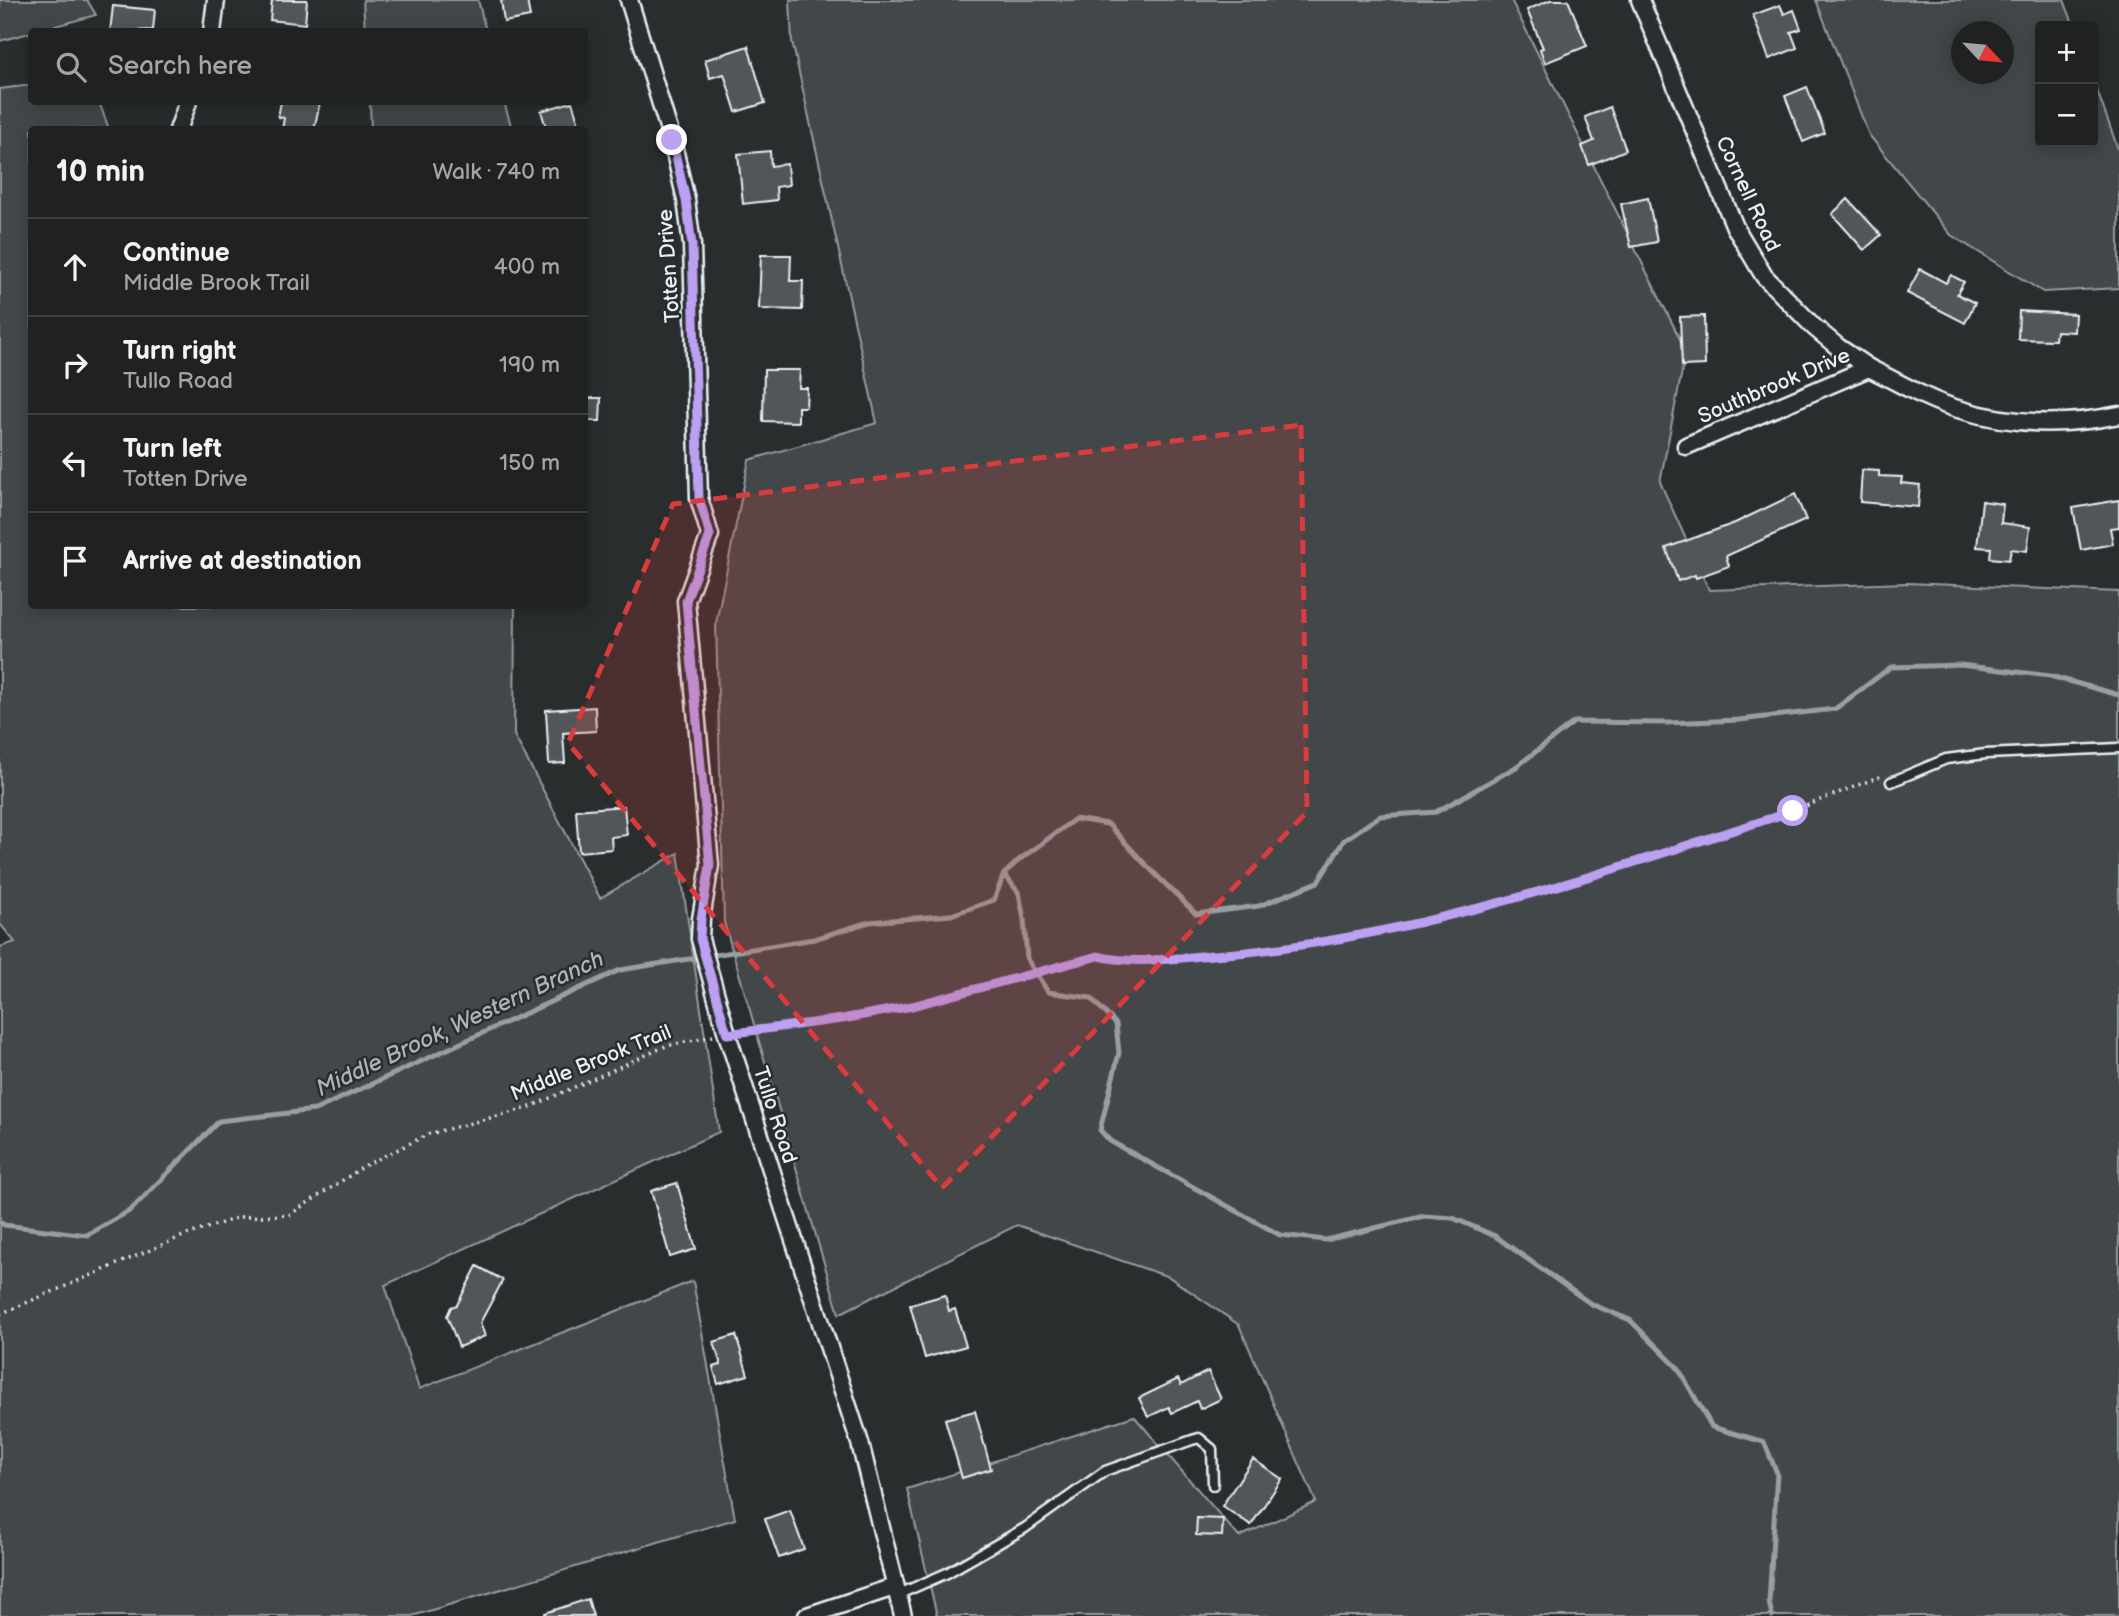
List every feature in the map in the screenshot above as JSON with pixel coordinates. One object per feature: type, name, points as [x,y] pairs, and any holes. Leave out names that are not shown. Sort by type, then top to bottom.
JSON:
[{"type":"street","points":[[212,28],[216,0]]},
{"type":"street","name":"Totten Drive","points":[[629,0],[672,140],[692,245],[699,498],[710,535]]},
{"type":"street","name":"Cornell Road","points":[[1640,0],[1735,227],[1764,276],[1814,327],[1869,368]]},
{"type":"street","points":[[179,126],[187,105]]},
{"type":"street","name":"Southbrook Drive","points":[[1686,446],[1869,368],[1959,410],[2017,421],[2091,421],[2119,415]]},
{"type":"street","name":"Tullo Road","points":[[710,535],[686,601],[710,865],[700,939],[727,1034],[860,1443],[903,1616]]},
{"type":"street","points":[[807,1616],[895,1591]]},
{"type":"lane","points":[[1891,782],[1946,759],[1986,754],[2119,748]]},
{"type":"lane","points":[[895,1591],[947,1573],[1025,1528],[1105,1471],[1192,1440],[1199,1438],[1212,1449],[1213,1485]]},
{"type":"path","name":"Middle Brook Trail","points":[[0,1314],[183,1236],[240,1217],[289,1215],[366,1165],[429,1134],[528,1108],[666,1046],[727,1034],[900,1009],[1098,956],[1116,960],[1273,950],[1448,916],[1556,888],[1793,811],[1893,771]]},
{"type":"highlighted area","points":[[1301,425],[1307,812],[942,1188],[568,743],[673,504]]},
{"type":"shaded area","points":[[0,0],[87,0],[96,15],[48,28],[28,28],[28,33],[0,41]]},
{"type":"shaded area","points":[[363,0],[478,0],[485,28],[365,28]]},
{"type":"shaded area","points":[[790,0],[1511,0],[1686,351],[1660,482],[1709,590],[1907,583],[2119,592],[2119,1616],[2073,1616],[2059,1612],[2042,1616],[937,1616],[907,1489],[1134,1416],[1239,1537],[1316,1502],[1239,1325],[1169,1277],[1017,1225],[839,1314],[724,922],[716,623],[749,460],[877,423],[792,41]]},
{"type":"shaded area","points":[[1816,0],[2064,0],[2072,21],[2035,21],[2035,147],[2098,147],[2098,93],[2119,152],[2119,288],[2043,292],[1951,235],[1869,135]]},
{"type":"shaded area","points":[[28,85],[28,105],[100,105],[108,126],[28,126],[28,609],[515,609],[514,735],[600,898],[678,853],[719,1132],[385,1285],[419,1389],[693,1281],[735,1519],[412,1616],[0,1616],[0,947],[15,942],[0,924],[0,89]]},
{"type":"shaded area","points":[[370,105],[505,105],[511,126],[371,126]]},
{"type":"building","points":[[272,0],[307,0],[305,24],[270,20]]},
{"type":"building","points":[[501,0],[527,0],[530,17],[504,22]]},
{"type":"building","points":[[1550,0],[1568,0],[1587,46],[1545,63],[1540,49],[1543,48],[1527,10]]},
{"type":"building","points":[[1780,5],[1784,14],[1794,10],[1801,29],[1791,32],[1797,48],[1769,59],[1753,15]]},
{"type":"building","points":[[113,6],[155,10],[153,28],[110,28]]},
{"type":"building","points":[[748,46],[765,103],[736,112],[724,74],[710,78],[705,60]]},
{"type":"building","points":[[1807,87],[1825,133],[1803,142],[1785,96]]},
{"type":"building","points":[[280,105],[319,105],[315,126],[283,126],[284,118],[278,117]]},
{"type":"building","points":[[573,105],[580,126],[546,126],[541,111]]},
{"type":"building","points":[[1610,107],[1626,150],[1589,165],[1582,146],[1594,141],[1585,117]]},
{"type":"building","points":[[770,151],[771,166],[787,164],[789,185],[776,187],[777,200],[743,204],[738,154]]},
{"type":"building","points":[[1648,198],[1657,242],[1631,247],[1621,204]]},
{"type":"building","points":[[1848,199],[1881,235],[1864,250],[1832,214]]},
{"type":"building","points":[[761,255],[791,255],[790,281],[803,281],[802,310],[759,309]]},
{"type":"building","points":[[1920,269],[1946,283],[1951,275],[1964,282],[1957,294],[1975,303],[1965,323],[1907,293]]},
{"type":"building","points":[[2019,311],[2075,314],[2074,332],[2056,331],[2055,340],[2018,339]]},
{"type":"building","points":[[1704,316],[1705,365],[1682,366],[1680,317]]},
{"type":"building","points":[[764,370],[800,370],[799,388],[807,388],[806,407],[798,407],[798,422],[763,421]]},
{"type":"building","points":[[588,398],[601,398],[600,421],[588,421]]},
{"type":"building","points":[[1862,470],[1879,471],[1879,476],[1902,477],[1901,483],[1920,485],[1918,507],[1860,502]]},
{"type":"building","points":[[1795,494],[1806,520],[1726,556],[1729,566],[1696,578],[1695,575],[1678,581],[1666,548],[1735,523]]},
{"type":"building","points":[[2119,500],[2119,527],[2110,528],[2113,544],[2081,550],[2073,508]]},
{"type":"building","points":[[1982,501],[2003,504],[2001,523],[2030,527],[2027,551],[2011,549],[2009,560],[1990,558],[1991,548],[1977,547]]},
{"type":"building","points":[[595,707],[596,731],[563,733],[565,763],[549,764],[546,710]]},
{"type":"building","points":[[624,806],[627,835],[611,837],[612,849],[579,852],[576,810]]},
{"type":"building","points":[[677,1183],[696,1249],[670,1257],[651,1191]]},
{"type":"building","points":[[477,1266],[503,1280],[480,1323],[485,1336],[459,1347],[447,1316],[451,1307],[457,1305]]},
{"type":"building","points":[[945,1295],[949,1311],[955,1309],[966,1346],[925,1358],[910,1305]]},
{"type":"building","points":[[736,1335],[748,1375],[718,1384],[713,1367],[721,1365],[714,1342]]},
{"type":"building","points":[[1208,1371],[1221,1399],[1200,1409],[1197,1401],[1172,1413],[1169,1407],[1148,1417],[1139,1398],[1178,1379],[1181,1385]]},
{"type":"building","points":[[975,1411],[991,1469],[962,1478],[945,1419]]},
{"type":"building","points":[[1253,1459],[1282,1479],[1251,1525],[1222,1506]]},
{"type":"building","points":[[790,1510],[804,1549],[779,1558],[765,1519]]},
{"type":"building","points":[[1197,1518],[1223,1519],[1222,1536],[1196,1535]]},
{"type":"building","points":[[588,1599],[593,1616],[545,1616],[545,1613]]},
{"type":"waterway","name":"Middle Brook, Western Branch","points":[[0,1222],[4,1225],[87,1235],[131,1210],[219,1121],[315,1110],[620,970],[814,939],[869,922],[951,915],[994,900],[1004,874],[1075,819],[1108,824],[1196,914],[1259,906],[1318,882],[1344,840],[1380,816],[1436,812],[1516,767],[1574,722],[1666,723],[1739,720],[1835,709],[1891,667],[1960,665],[2050,676],[2119,695]]},
{"type":"waterway","points":[[1004,874],[1019,893],[1027,959],[1048,992],[1091,998],[1116,1024],[1119,1053],[1100,1130],[1110,1141],[1280,1235],[1326,1240],[1424,1216],[1453,1218],[1495,1236],[1591,1304],[1630,1320],[1678,1368],[1712,1427],[1764,1442],[1777,1473],[1769,1602],[1772,1616]]},
{"type":"route","points":[[672,140],[686,200],[692,245],[699,498],[710,535],[686,601],[710,865],[700,939],[727,1034],[842,1019],[912,1006],[1098,956],[1116,960],[1188,957],[1273,950],[1342,939],[1448,916],[1556,888],[1793,811]]}]
